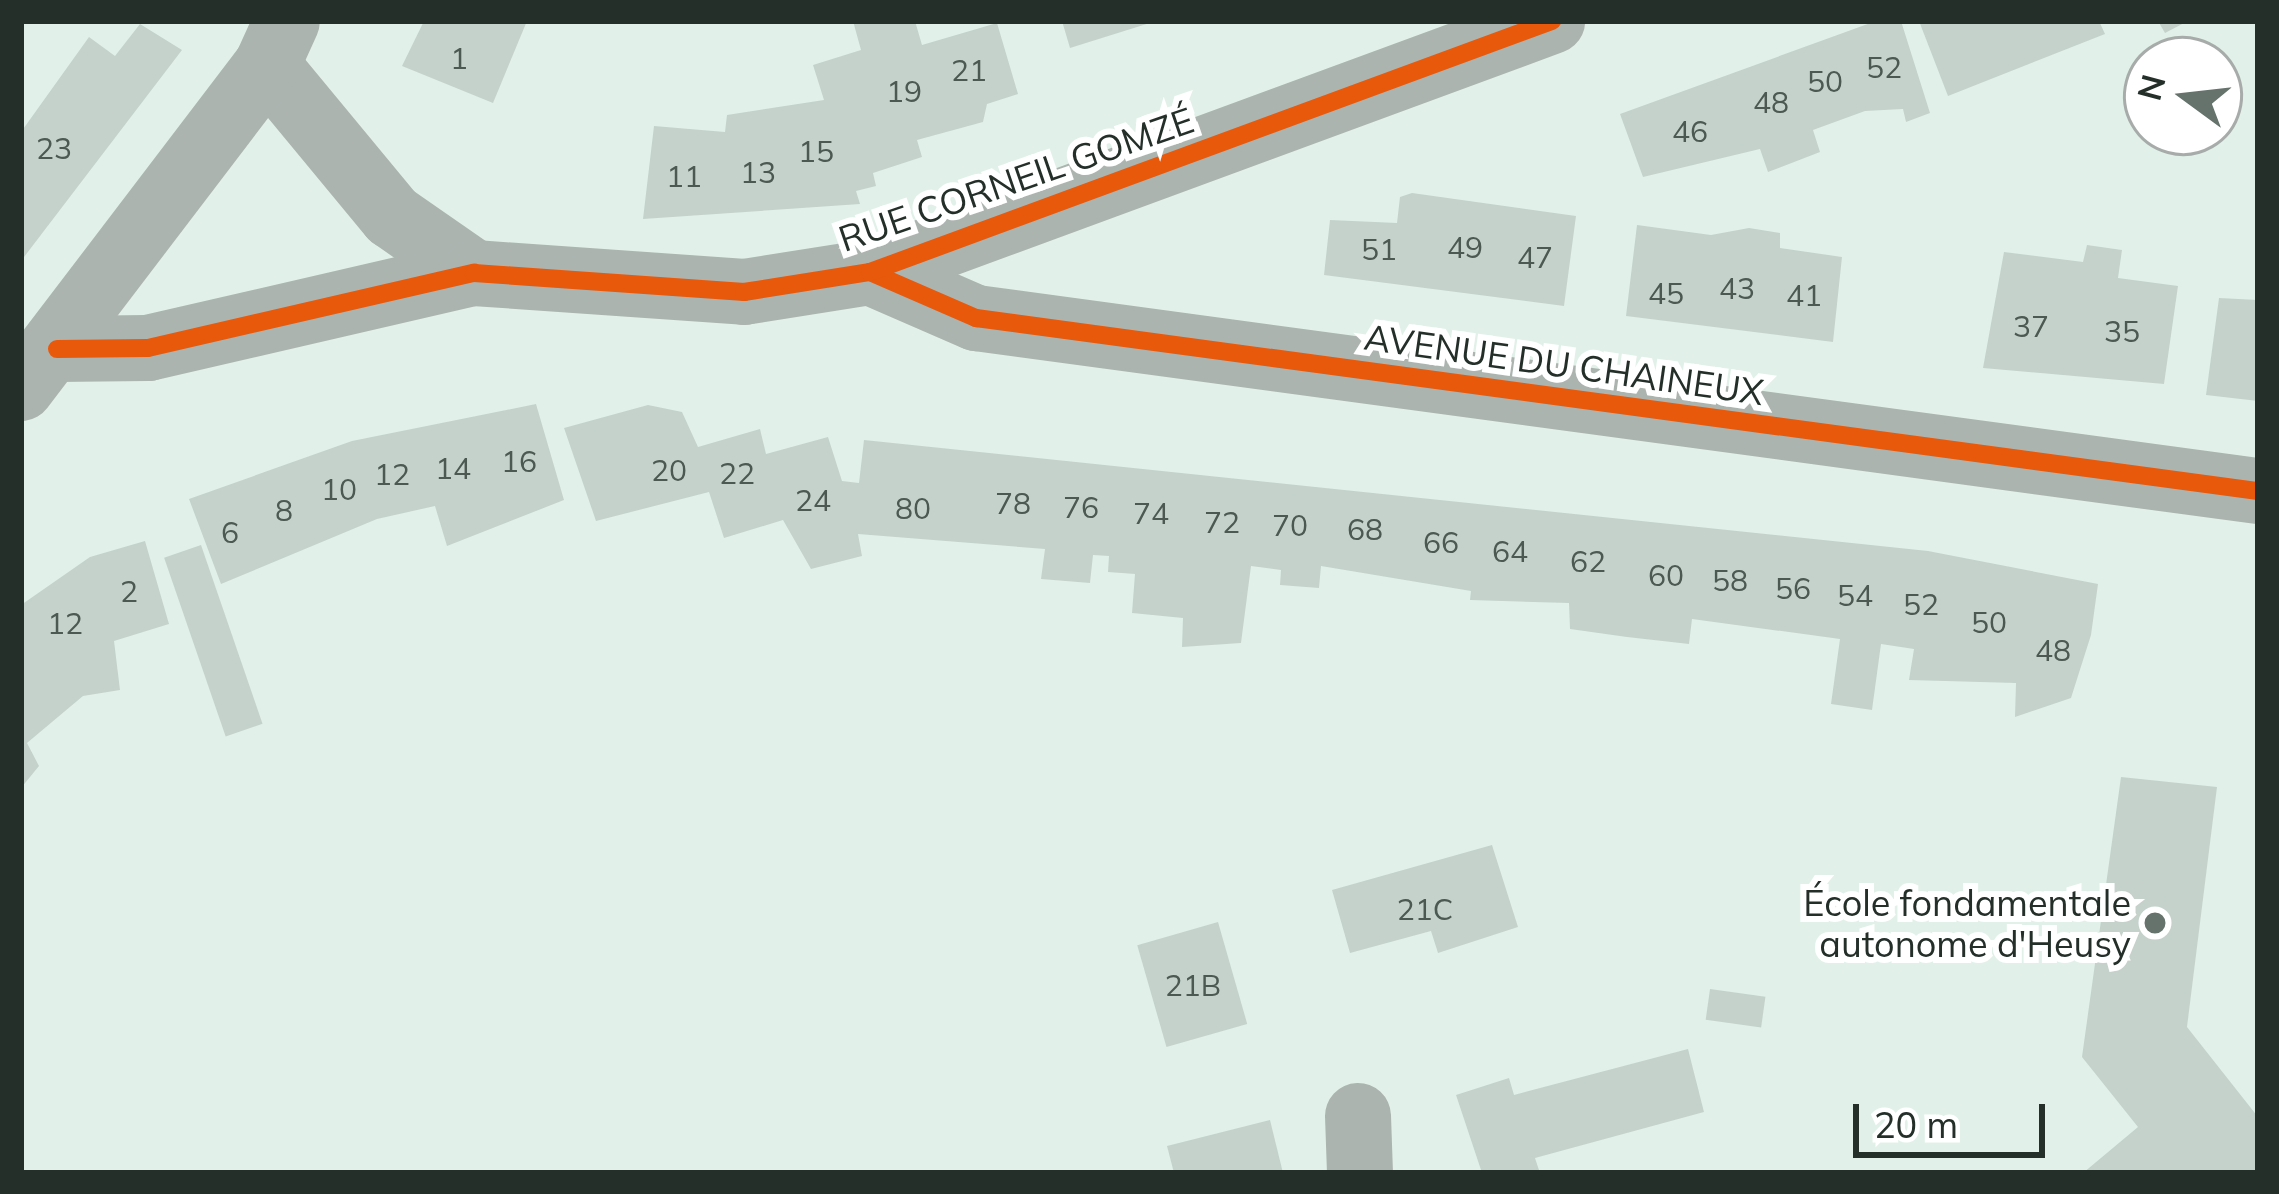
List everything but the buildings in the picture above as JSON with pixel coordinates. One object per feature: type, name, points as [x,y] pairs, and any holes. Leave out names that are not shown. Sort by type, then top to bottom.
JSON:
[{"type":"street","name":"RUE CORNEIL GOMZÉ","points":[[39,368],[148,348],[474,273],[744,292],[870,272],[1552,21]]},
{"type":"street","points":[[39,368],[277,43],[392,215],[474,273]]},
{"type":"street","name":"AVENUE DU CHAINEUX","points":[[870,272],[976,318],[2258,491]]},
{"type":"cycle path","points":[[57,349],[148,348],[474,273],[744,292],[870,272],[1552,21]]},
{"type":"cycle path","points":[[870,272],[976,318],[2258,491]]},
{"type":"place","name":"École fondamentale autonome d'Heusy","points":[[2155,923]]}]
